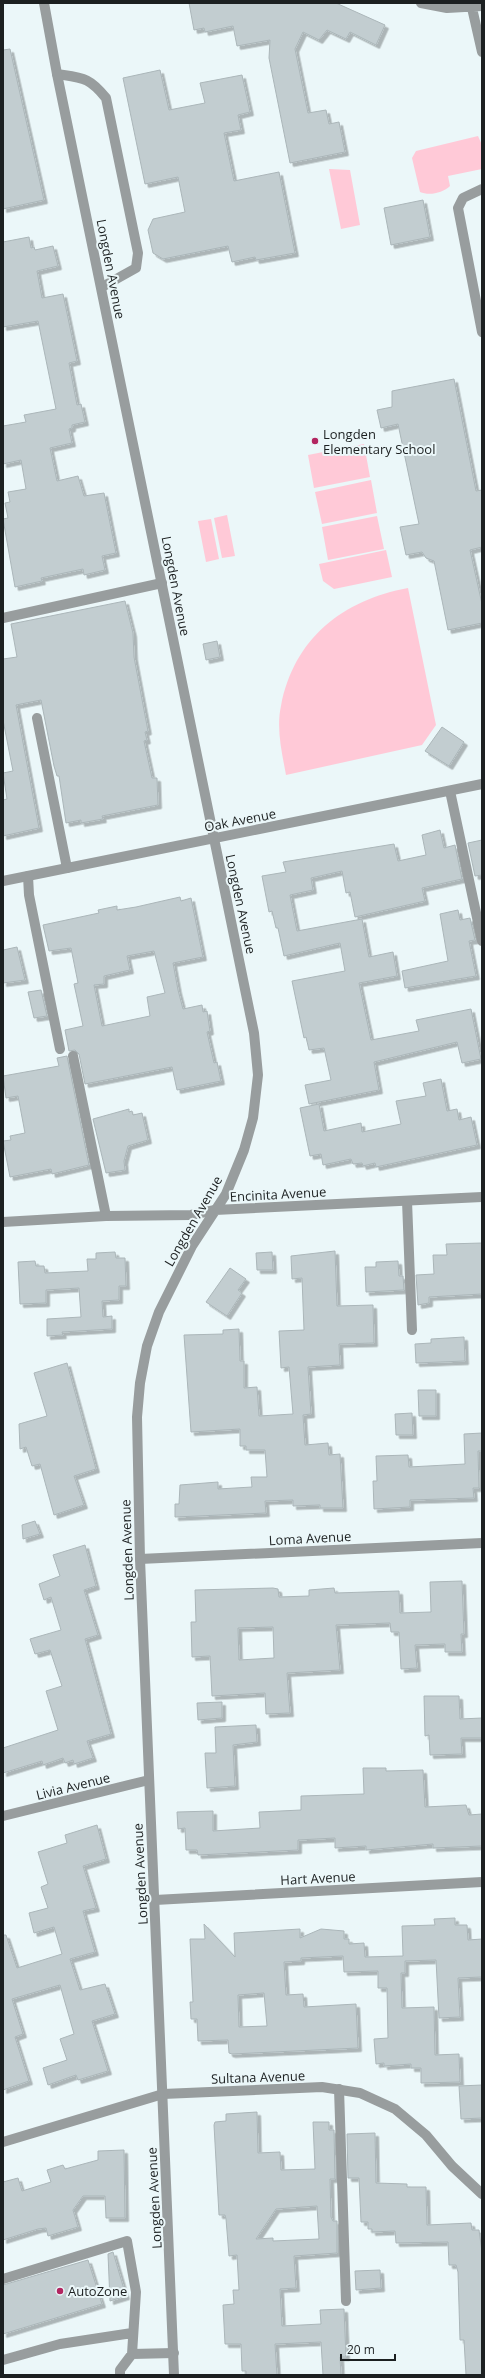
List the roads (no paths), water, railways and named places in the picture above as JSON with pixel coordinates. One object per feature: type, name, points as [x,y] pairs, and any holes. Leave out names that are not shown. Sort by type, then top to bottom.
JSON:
[{"type":"street","name":"Longden Avenue","points":[[44,3],[57,74],[102,287],[254,1033],[258,1075],[253,1118],[244,1150],[226,1194],[172,1282],[159,1312],[147,1346],[140,1383],[137,1417],[140,1559],[174,2375]]},
{"type":"street","points":[[421,3],[447,8],[477,7],[482,52]]},
{"type":"street","points":[[57,74],[85,78],[97,87],[106,98],[138,254],[136,268],[102,287]]},
{"type":"street","points":[[482,189],[463,198],[458,208],[482,332]]},
{"type":"street","points":[[3,618],[162,583]]},
{"type":"street","points":[[37,718],[67,868]]},
{"type":"street","name":"Oak Avenue","points":[[3,881],[482,784]]},
{"type":"street","points":[[450,791],[482,941]]},
{"type":"street","points":[[28,876],[29,896],[60,1049]]},
{"type":"street","points":[[73,1056],[106,1216]]},
{"type":"street","name":"Encinita Avenue","points":[[3,1222],[106,1216],[191,1215],[215,1210],[482,1198]]},
{"type":"street","points":[[407,1201],[412,1330]]},
{"type":"street","name":"Loma Avenue","points":[[140,1559],[482,1542]]},
{"type":"street","name":"Livia Avenue","points":[[3,1816],[149,1780]]},
{"type":"street","name":"Hart Avenue","points":[[154,1900],[482,1882]]},
{"type":"street","name":"Sultana Avenue","points":[[3,2142],[163,2094],[322,2087],[360,2093],[395,2109],[421,2130],[452,2166],[482,2194]]},
{"type":"street","points":[[339,2089],[346,2301]]},
{"type":"street","points":[[3,2279],[127,2241],[136,2292],[132,2333],[132,2354],[120,2370],[120,2375]]},
{"type":"street","points":[[3,2360],[60,2344],[132,2333]]},
{"type":"street","points":[[132,2354],[174,2353]]},
{"type":"place","name":"Longden Elementary School","points":[[315,441]]},
{"type":"place","name":"AutoZone","points":[[60,2291]]}]
